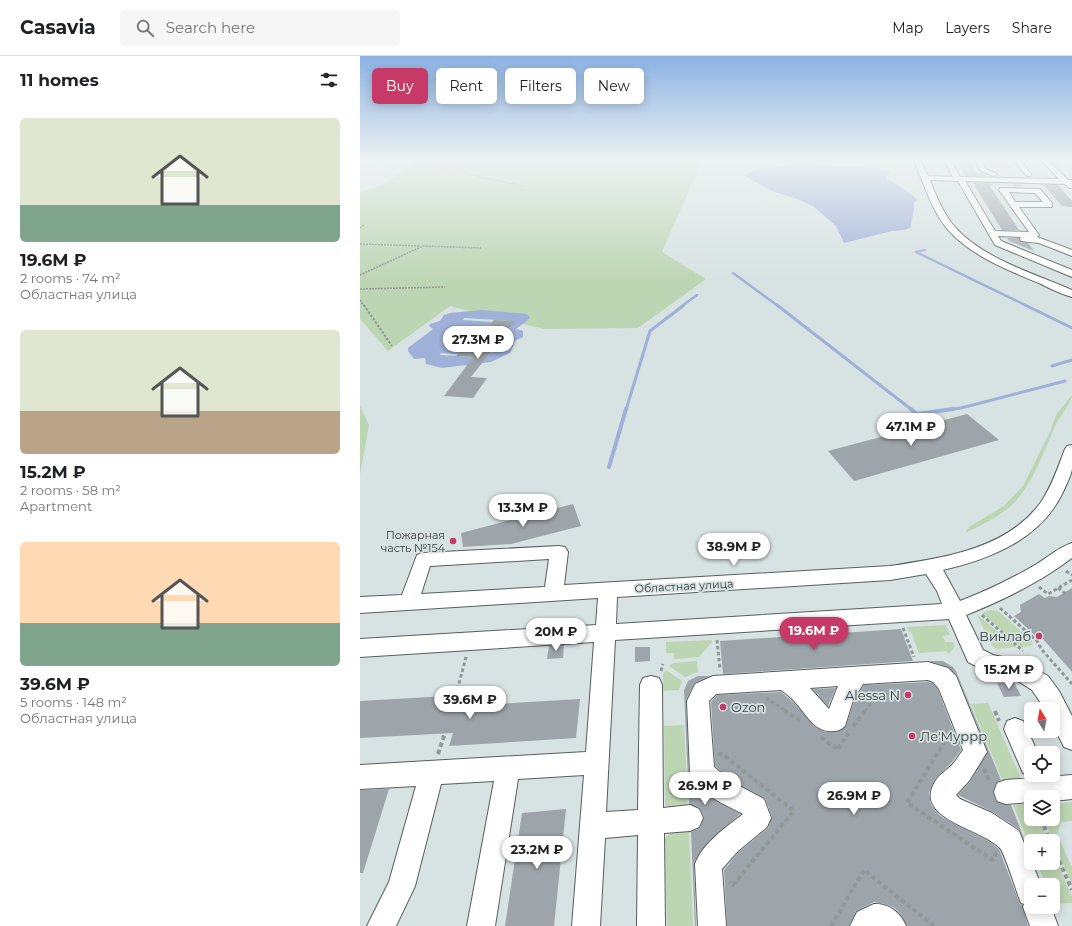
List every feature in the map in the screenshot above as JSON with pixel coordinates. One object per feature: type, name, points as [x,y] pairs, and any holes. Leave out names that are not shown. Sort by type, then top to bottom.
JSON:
[{"type":"street","points":[[936,201],[944,218],[960,237],[1001,262],[1072,294]]},
{"type":"street","points":[[972,201],[998,243],[1072,274]]},
{"type":"street","points":[[993,235],[1035,235],[1011,201]]},
{"type":"street","points":[[1013,204],[1049,205],[1045,201]]},
{"type":"street","points":[[993,235],[1040,240],[1072,253]]},
{"type":"street","name":"Областная улица","points":[[360,605],[890,573],[930,566],[970,557],[996,546],[1037,519],[1068,471],[1072,449]]},
{"type":"street","points":[[360,648],[955,611],[990,597],[1035,574],[1048,567],[1072,549]]},
{"type":"street","points":[[409,602],[423,560],[559,552],[553,594]]},
{"type":"street","points":[[930,566],[945,588],[975,656],[990,664],[1014,667],[1040,683],[1051,698],[1072,739]]},
{"type":"street","points":[[586,926],[608,590]]},
{"type":"street","points":[[712,926],[708,864],[729,842],[758,818],[758,813],[751,804],[725,792],[702,773],[698,701],[699,696],[708,687],[713,685],[928,671],[934,672],[945,679],[976,752],[961,773],[945,788],[943,799],[951,808],[983,822],[1010,840],[1025,878]]},
{"type":"street","points":[[785,681],[799,691],[822,718],[828,722],[835,721],[839,716],[842,701],[848,687],[857,676]]},
{"type":"street","points":[[651,685],[651,926]]},
{"type":"street","points":[[1014,729],[1024,750]]},
{"type":"street","points":[[360,777],[596,763]]},
{"type":"street","points":[[481,926],[508,769]]},
{"type":"street","points":[[381,926],[401,886],[432,773]]},
{"type":"street","points":[[1006,792],[1039,782],[1072,787]]},
{"type":"street","points":[[593,826],[690,818]]},
{"type":"street","points":[[1039,914],[1044,926]]},
{"type":"street","points":[[864,926],[868,920],[875,917],[882,918],[892,926]]},
{"type":"path","points":[[360,228],[364,225]]},
{"type":"path","points":[[360,244],[481,248]]},
{"type":"path","points":[[360,275],[423,246]]},
{"type":"path","points":[[360,289],[446,287]]},
{"type":"path","points":[[360,300],[392,346]]},
{"type":"path","points":[[1066,571],[1072,575]]},
{"type":"path","points":[[1039,587],[1048,594],[1072,580]]},
{"type":"path","points":[[1058,588],[1066,594]]},
{"type":"path","points":[[996,605],[1037,641],[1042,650],[1072,684],[1067,686]]},
{"type":"path","points":[[977,611],[1023,651]]},
{"type":"path","points":[[905,634],[915,662]]},
{"type":"path","points":[[456,695],[470,641]]},
{"type":"path","points":[[718,646],[720,675]]},
{"type":"path","points":[[1060,863],[1072,890]]},
{"type":"green space","points":[[360,201],[684,201],[662,252],[706,279],[638,328],[544,329],[450,306],[388,351],[360,319]]},
{"type":"green space","points":[[1072,395],[1068,405],[1056,424],[1036,470],[1016,501],[1002,513],[965,533],[969,527],[1004,506],[1023,486],[1050,432],[1056,415]]},
{"type":"green space","points":[[360,406],[369,425],[360,474]]},
{"type":"green space","points":[[991,610],[998,611],[1032,641],[1031,646],[1021,647],[982,613]]},
{"type":"green space","points":[[978,615],[1016,647],[998,649],[992,646]]},
{"type":"green space","points":[[946,625],[950,635],[943,636],[945,642],[953,642],[955,646],[949,654],[946,651],[919,653],[911,632],[909,632],[907,627]]},
{"type":"green space","points":[[712,640],[712,642],[699,657],[674,659],[674,653],[666,653],[666,642]]},
{"type":"green space","points":[[697,661],[698,672],[685,677],[669,666],[673,663]]},
{"type":"green space","points":[[666,670],[682,681],[679,690],[663,691],[663,674]]},
{"type":"green space","points":[[988,703],[1020,776],[1018,780],[1003,782],[971,704]]},
{"type":"green space","points":[[684,725],[688,806],[668,808],[665,804],[664,726]]},
{"type":"green space","points":[[1072,802],[1072,821],[1061,822],[1060,825],[1060,803]]},
{"type":"green space","points":[[1024,804],[1024,826],[1041,826],[1045,834],[1025,834],[1013,805]]},
{"type":"green space","points":[[1046,826],[1060,826],[1057,834],[1050,834]]},
{"type":"green space","points":[[689,831],[693,926],[667,926],[665,838],[670,833]]},
{"type":"green space","points":[[1060,841],[1072,868],[1072,884],[1060,857]]},
{"type":"green space","points":[[1060,869],[1072,897],[1072,903],[1060,904],[1060,878],[1043,878],[1040,870]]},
{"type":"water","points":[[801,201],[916,201],[914,203],[911,227],[905,230],[892,231],[844,243],[836,226],[813,206]]},
{"type":"water","points":[[482,310],[527,314],[530,318],[516,329],[523,331],[523,337],[515,341],[510,353],[491,362],[442,368],[426,364],[425,358],[414,359],[408,351],[408,348],[433,329],[429,326],[430,324],[440,321],[444,315],[450,313]],"holes":[[[464,318],[514,321],[486,358],[440,355],[441,353],[467,355],[465,345],[468,342],[488,343],[494,322],[463,320]]]},
{"type":"building","points":[[984,201],[1000,201],[1019,230],[1002,230]]},
{"type":"building","points":[[1057,201],[1072,201],[1072,207],[1062,206]]},
{"type":"building","points":[[1007,238],[1019,238],[1021,242],[1028,243],[1034,251],[1009,241]]},
{"type":"building","points":[[494,320],[515,321],[471,377],[487,378],[473,398],[444,396],[473,357],[456,356],[468,342],[476,342]]},
{"type":"building","points":[[967,414],[999,440],[854,481],[828,451]]},
{"type":"building","points":[[573,504],[581,526],[511,544],[463,547],[461,533]]},
{"type":"building","points":[[1072,588],[1072,672],[1043,639],[1040,640],[1014,616],[1021,612],[1020,605],[1039,594],[1045,598],[1049,596],[1057,597]]},
{"type":"building","points":[[901,629],[913,661],[723,674],[720,641]]},
{"type":"building","points":[[564,645],[563,658],[547,659],[549,646]]},
{"type":"building","points":[[635,647],[650,647],[650,661],[635,662]]},
{"type":"building","points":[[929,661],[943,661],[953,667],[956,671],[1001,780],[996,783],[993,792],[996,801],[1006,805],[1011,805],[1024,839],[1020,830],[993,812],[958,795],[970,782],[988,751],[957,675],[948,667]]},
{"type":"building","points":[[698,676],[710,676],[694,683],[686,700],[689,774],[693,781],[705,794],[740,814],[708,842],[694,863],[695,926],[691,832],[700,828],[704,817],[700,808],[689,804],[684,690],[688,681]]},
{"type":"building","points":[[928,682],[932,683],[938,690],[961,750],[952,762],[935,779],[929,793],[931,805],[939,815],[990,842],[999,849],[1020,904],[1022,905],[1028,926],[907,926],[902,916],[895,908],[874,902],[856,911],[849,926],[727,926],[724,870],[739,852],[768,828],[772,817],[765,798],[735,782],[715,766],[711,702],[717,695],[781,692],[795,704],[814,726],[826,732],[836,732],[846,726],[854,701],[864,685]]},
{"type":"building","points":[[1014,682],[1021,696],[1004,697],[997,683]]},
{"type":"building","points":[[836,688],[828,706],[813,689]]},
{"type":"building","points":[[465,695],[462,706],[580,699],[576,738],[449,746],[453,733],[360,738],[360,701]]},
{"type":"building","points":[[389,789],[363,873],[360,873],[360,790]]},
{"type":"building","points":[[566,809],[554,926],[505,926],[522,813]]},
{"type":"waterway","points":[[925,250],[916,252],[1027,306]]},
{"type":"waterway","points":[[733,273],[778,306]]},
{"type":"waterway","points":[[682,306],[697,295]]},
{"type":"waterway","points":[[626,410],[650,331],[684,305]]},
{"type":"waterway","points":[[777,305],[912,410]]},
{"type":"waterway","points":[[1025,305],[1072,328]]},
{"type":"waterway","points":[[1052,366],[1072,360]]},
{"type":"waterway","points":[[946,410],[961,408],[1065,381]]},
{"type":"waterway","points":[[609,467],[626,409]]},
{"type":"waterway","points":[[911,409],[917,414],[953,409]]},
{"type":"place","name":"Пожарная часть №154","points":[[453,541]]},
{"type":"place","name":"Винлаб","points":[[1039,636]]},
{"type":"place","name":"Alessa N","points":[[908,695]]},
{"type":"place","name":"Ozon","points":[[723,707]]},
{"type":"place","name":"Ле'Муррр","points":[[912,736]]}]
